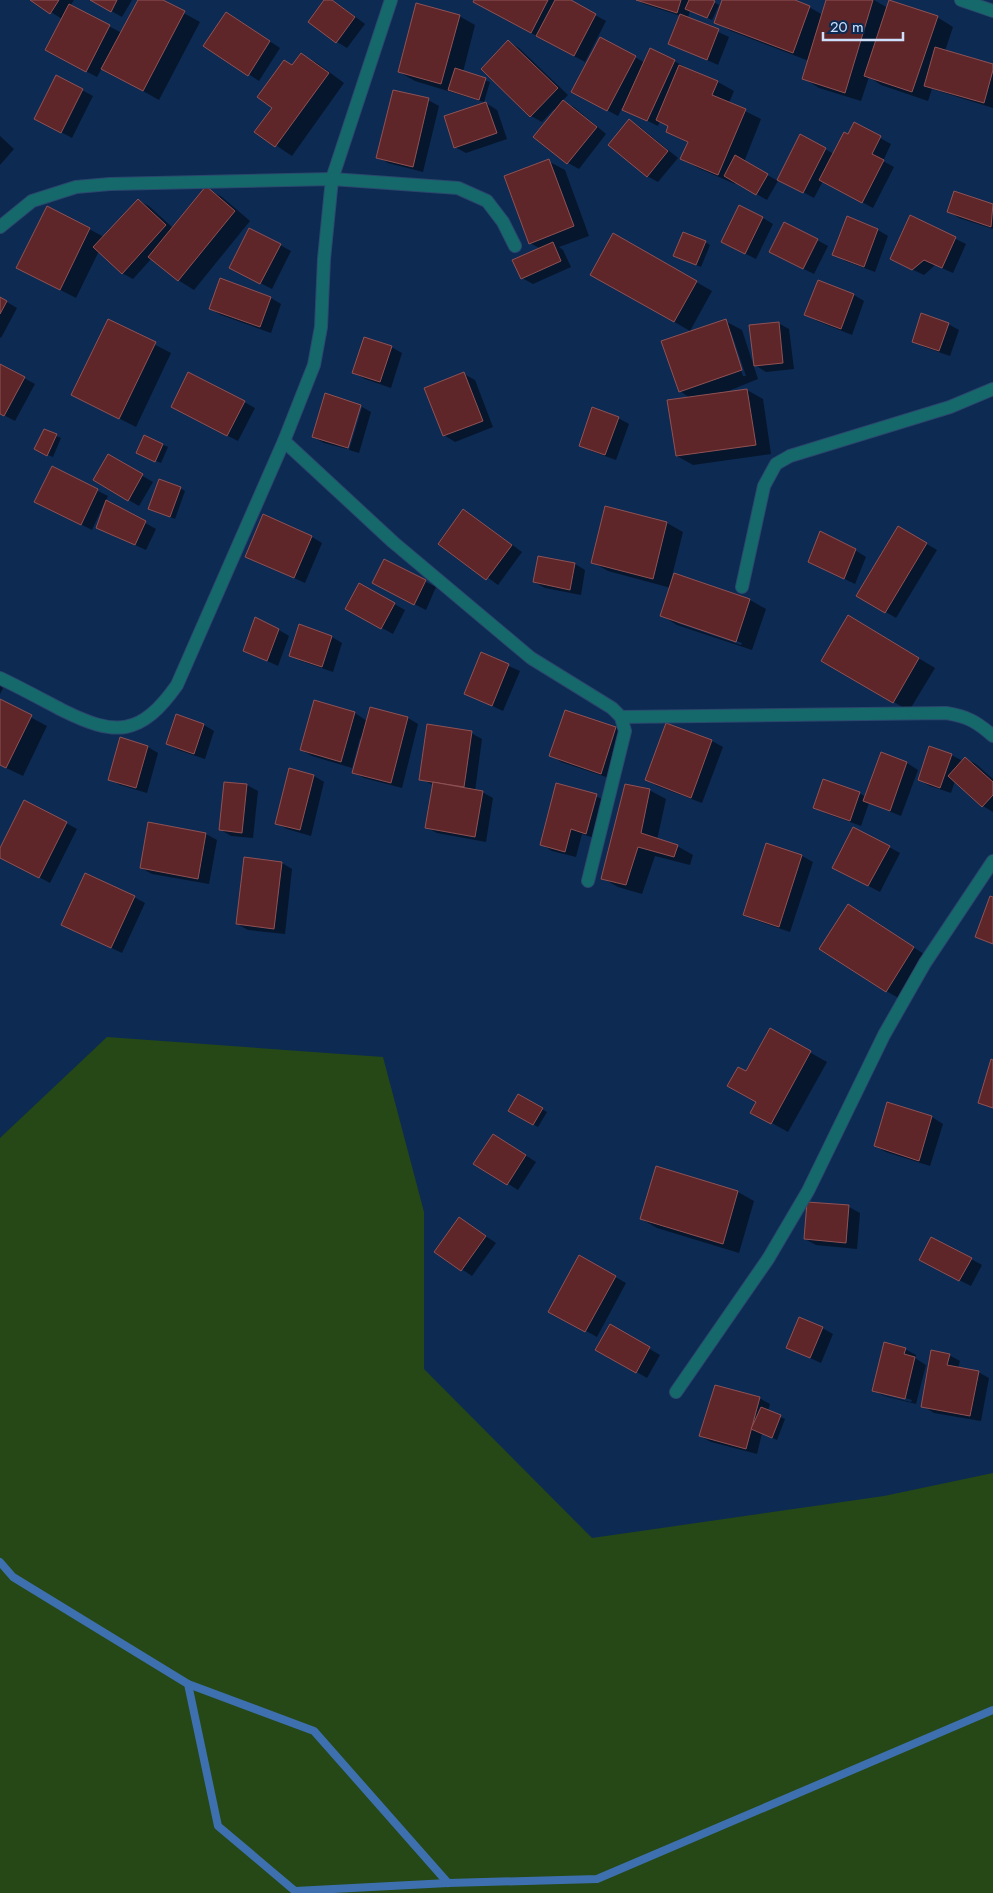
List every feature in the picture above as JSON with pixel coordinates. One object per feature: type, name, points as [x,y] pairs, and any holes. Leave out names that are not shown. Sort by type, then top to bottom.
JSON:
[{"type":"street","points":[[0,678],[85,721],[102,727],[116,729],[141,722],[153,714],[165,702],[177,685],[284,441],[314,366],[321,327],[324,260],[332,179],[392,0]]},
{"type":"street","points":[[961,0],[993,11]]},
{"type":"street","points":[[0,227],[32,201],[76,187],[127,183],[332,179],[458,188],[487,201],[503,222],[515,246]]},
{"type":"street","points":[[742,587],[764,486],[776,464],[790,456],[950,407],[993,390]]},
{"type":"street","points":[[284,441],[393,542],[531,658],[612,708],[621,717],[625,731],[588,881]]},
{"type":"street","points":[[621,717],[946,713],[965,716],[982,726],[993,736]]},
{"type":"street","points":[[676,1392],[768,1259],[808,1191],[884,1035],[925,962],[993,861]]},
{"type":"green space","points":[[107,1037],[383,1057],[424,1212],[424,1369],[592,1538],[884,1496],[993,1473],[993,1893],[0,1893],[0,1138]]},
{"type":"building","points":[[30,0],[59,0],[50,14]]},
{"type":"building","points":[[90,0],[117,0],[111,12]]},
{"type":"building","points":[[138,0],[163,0],[185,11],[143,91],[101,69]]},
{"type":"building","points":[[324,0],[332,0],[355,17],[336,43],[308,22]]},
{"type":"building","points":[[474,0],[548,0],[531,33],[473,2]]},
{"type":"building","points":[[555,0],[571,0],[596,14],[574,56],[536,36]]},
{"type":"building","points":[[636,0],[681,0],[677,13]]},
{"type":"building","points":[[689,0],[715,1],[707,18],[685,9]]},
{"type":"building","points":[[722,0],[795,0],[810,6],[793,53],[714,23]]},
{"type":"building","points":[[826,0],[873,0],[845,93],[802,79]]},
{"type":"building","points":[[889,0],[938,16],[912,92],[864,76]]},
{"type":"building","points":[[416,3],[460,15],[441,84],[398,72]]},
{"type":"building","points":[[69,4],[110,25],[86,72],[45,50]]},
{"type":"building","points":[[226,12],[270,41],[248,76],[203,46]]},
{"type":"building","points":[[680,14],[719,29],[707,60],[668,44]]},
{"type":"building","points":[[600,37],[636,56],[607,111],[571,92]]},
{"type":"building","points":[[508,40],[558,88],[530,117],[481,69]]},
{"type":"building","points":[[935,47],[993,64],[984,103],[924,86]]},
{"type":"building","points":[[650,48],[675,60],[647,121],[622,110]]},
{"type":"building","points":[[301,53],[329,73],[275,147],[254,132],[272,108],[257,97],[284,60],[292,65]]},
{"type":"building","points":[[679,65],[718,81],[712,95],[746,109],[718,175],[680,159],[688,142],[666,132],[668,126],[656,120]]},
{"type":"building","points":[[455,68],[486,78],[479,100],[448,90]]},
{"type":"building","points":[[56,75],[83,89],[61,133],[34,119]]},
{"type":"building","points":[[393,90],[429,98],[413,167],[376,158]]},
{"type":"building","points":[[563,100],[597,127],[567,164],[533,137]]},
{"type":"building","points":[[486,102],[497,133],[454,148],[444,116]]},
{"type":"building","points":[[629,119],[668,151],[647,177],[608,145]]},
{"type":"building","points":[[854,122],[881,136],[872,154],[884,160],[862,203],[819,180],[844,132],[848,134]]},
{"type":"building","points":[[800,134],[826,148],[803,193],[777,180]]},
{"type":"building","points":[[735,155],[768,174],[756,195],[724,176]]},
{"type":"building","points":[[549,159],[574,226],[529,244],[504,176]]},
{"type":"building","points":[[206,186],[235,211],[178,281],[148,257]]},
{"type":"building","points":[[954,191],[993,204],[991,227],[947,212]]},
{"type":"building","points":[[138,199],[166,225],[122,274],[93,247]]},
{"type":"building","points":[[739,205],[763,217],[745,254],[721,242]]},
{"type":"building","points":[[47,206],[90,228],[60,290],[16,268]]},
{"type":"building","points":[[910,215],[956,237],[942,268],[924,260],[912,270],[890,259]]},
{"type":"building","points":[[847,216],[878,229],[864,267],[832,255]]},
{"type":"building","points":[[784,222],[818,239],[803,269],[769,252]]},
{"type":"building","points":[[249,228],[281,244],[260,284],[229,268]]},
{"type":"building","points":[[683,232],[706,241],[696,265],[673,256]]},
{"type":"building","points":[[613,233],[697,281],[674,322],[590,275]]},
{"type":"building","points":[[553,242],[561,261],[521,279],[512,260]]},
{"type":"building","points":[[220,278],[271,297],[260,327],[209,309]]},
{"type":"building","points":[[818,280],[854,294],[841,329],[804,315]]},
{"type":"building","points":[[0,297],[7,301],[0,314]]},
{"type":"building","points":[[921,313],[949,323],[939,351],[912,342]]},
{"type":"building","points":[[108,319],[156,342],[119,419],[71,395]]},
{"type":"building","points":[[726,319],[742,370],[679,392],[661,341]]},
{"type":"building","points":[[779,322],[783,363],[754,366],[749,325]]},
{"type":"building","points":[[364,337],[392,346],[380,382],[352,373]]},
{"type":"building","points":[[0,364],[25,377],[4,416],[0,414]]},
{"type":"building","points":[[188,372],[245,401],[227,436],[171,407]]},
{"type":"building","points":[[464,372],[483,421],[443,436],[424,388]]},
{"type":"building","points":[[747,389],[756,445],[676,456],[667,400]]},
{"type":"building","points":[[325,393],[361,405],[348,448],[312,437]]},
{"type":"building","points":[[592,407],[619,417],[605,455],[579,446]]},
{"type":"building","points":[[44,429],[57,434],[47,456],[34,449]]},
{"type":"building","points":[[144,435],[163,444],[155,462],[136,453]]},
{"type":"building","points":[[108,454],[143,474],[128,501],[93,480]]},
{"type":"building","points":[[52,466],[98,489],[81,525],[34,502]]},
{"type":"building","points":[[159,479],[181,487],[170,517],[148,509]]},
{"type":"building","points":[[106,500],[146,521],[135,545],[96,528]]},
{"type":"building","points":[[605,506],[667,522],[653,579],[591,563]]},
{"type":"building","points":[[463,509],[512,545],[486,580],[438,544]]},
{"type":"building","points":[[263,514],[312,536],[294,578],[245,557]]},
{"type":"building","points":[[898,526],[927,543],[885,613],[856,596]]},
{"type":"building","points":[[820,531],[856,549],[844,579],[808,562]]},
{"type":"building","points":[[538,556],[575,563],[570,590],[533,582]]},
{"type":"building","points":[[384,559],[426,580],[414,605],[372,583]]},
{"type":"building","points":[[674,573],[750,599],[736,642],[660,616]]},
{"type":"building","points":[[359,583],[395,603],[381,629],[345,609]]},
{"type":"building","points":[[848,615],[919,658],[893,703],[821,661]]},
{"type":"building","points":[[255,617],[279,629],[267,661],[243,651]]},
{"type":"building","points":[[299,624],[332,636],[322,667],[289,656]]},
{"type":"building","points":[[481,652],[509,664],[492,706],[464,694]]},
{"type":"building","points":[[0,699],[32,715],[6,768],[0,765]]},
{"type":"building","points":[[314,700],[355,712],[341,762],[300,750]]},
{"type":"building","points":[[370,707],[408,717],[391,783],[352,773]]},
{"type":"building","points":[[565,710],[616,727],[601,774],[549,756]]},
{"type":"building","points":[[176,714],[204,724],[194,754],[166,744]]},
{"type":"building","points":[[666,723],[712,740],[691,798],[645,780]]},
{"type":"building","points":[[427,724],[472,731],[464,787],[419,780]]},
{"type":"building","points":[[120,737],[148,746],[136,788],[108,780]]},
{"type":"building","points":[[929,746],[952,754],[940,788],[918,780]]},
{"type":"building","points":[[881,752],[907,762],[890,811],[863,801]]},
{"type":"building","points":[[965,757],[993,782],[993,795],[982,807],[948,776]]},
{"type":"building","points":[[289,768],[314,775],[300,830],[275,824]]},
{"type":"building","points":[[823,779],[860,792],[850,821],[813,808]]},
{"type":"building","points":[[224,782],[247,784],[242,833],[219,830]]},
{"type":"building","points":[[433,782],[483,791],[475,837],[425,828]]},
{"type":"building","points":[[556,783],[597,794],[586,834],[571,829],[565,852],[540,845]]},
{"type":"building","points":[[625,784],[650,789],[641,833],[678,845],[674,857],[638,847],[626,885],[601,879]]},
{"type":"building","points":[[24,800],[67,822],[39,878],[0,858],[0,848]]},
{"type":"building","points":[[148,822],[206,833],[198,879],[140,868]]},
{"type":"building","points":[[853,827],[890,846],[868,886],[832,868]]},
{"type":"building","points":[[766,843],[802,855],[779,927],[743,915]]},
{"type":"building","points":[[244,857],[282,862],[274,929],[236,924]]},
{"type":"building","points":[[85,873],[135,896],[111,948],[61,925]]},
{"type":"building","points":[[990,896],[993,897],[993,944],[975,937]]},
{"type":"building","points":[[848,904],[914,947],[886,992],[819,949]]},
{"type":"building","points":[[770,1028],[811,1051],[771,1124],[750,1113],[756,1102],[727,1086],[738,1067],[746,1071]]},
{"type":"building","points":[[991,1059],[993,1060],[993,1108],[978,1103]]},
{"type":"building","points":[[518,1094],[543,1108],[533,1125],[508,1111]]},
{"type":"building","points":[[887,1102],[932,1116],[919,1161],[874,1146]]},
{"type":"building","points":[[493,1134],[526,1155],[507,1185],[473,1164]]},
{"type":"building","points":[[656,1166],[738,1191],[723,1244],[640,1219]]},
{"type":"building","points":[[807,1202],[849,1205],[846,1243],[804,1239]]},
{"type":"building","points":[[459,1217],[486,1236],[461,1271],[434,1252]]},
{"type":"building","points":[[931,1237],[972,1258],[959,1281],[919,1260]]},
{"type":"building","points":[[579,1255],[616,1276],[585,1332],[548,1312]]},
{"type":"building","points":[[799,1317],[823,1327],[810,1358],[786,1348]]},
{"type":"building","points":[[610,1324],[650,1347],[636,1373],[595,1350]]},
{"type":"building","points":[[884,1342],[906,1348],[904,1354],[915,1357],[905,1399],[872,1391]]},
{"type":"building","points":[[931,1350],[950,1354],[947,1365],[979,1371],[970,1416],[921,1407]]},
{"type":"building","points":[[715,1385],[760,1397],[746,1449],[699,1436]]},
{"type":"building","points":[[761,1407],[781,1415],[772,1438],[751,1429]]},
{"type":"waterway","points":[[0,1562],[13,1577],[188,1684],[218,1826],[295,1891],[448,1883],[597,1879],[993,1710]]},
{"type":"waterway","points":[[188,1684],[314,1731],[448,1883]]}]
